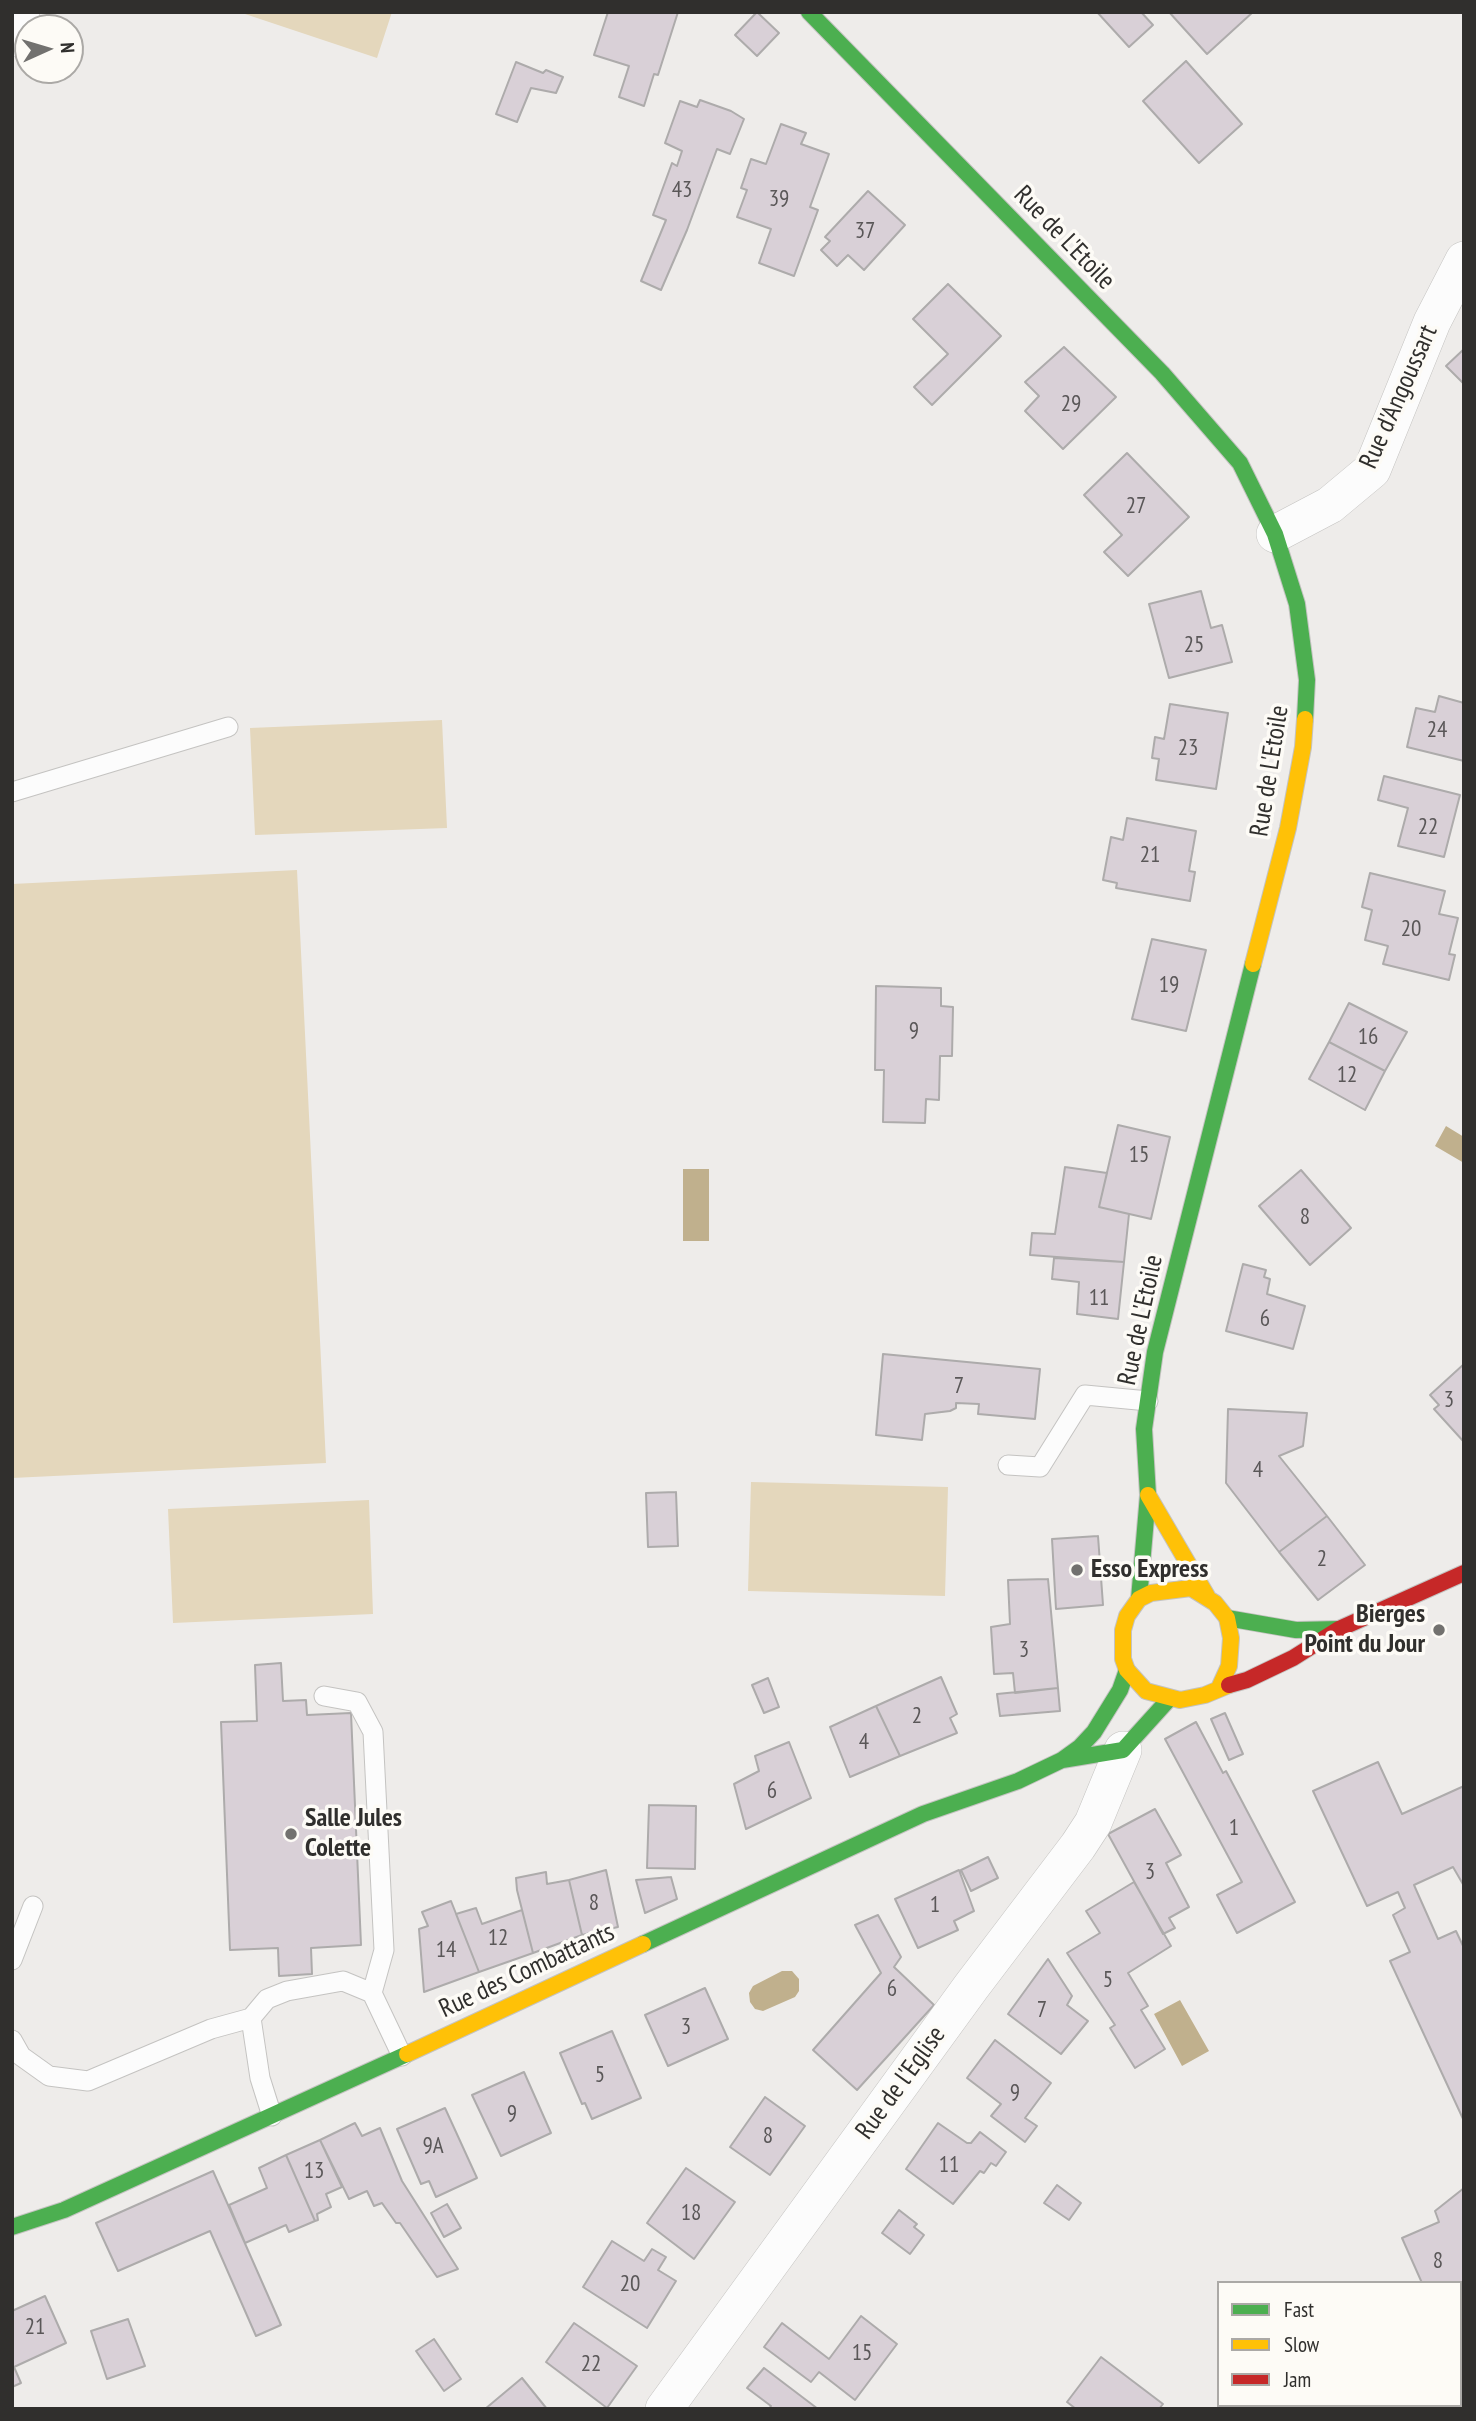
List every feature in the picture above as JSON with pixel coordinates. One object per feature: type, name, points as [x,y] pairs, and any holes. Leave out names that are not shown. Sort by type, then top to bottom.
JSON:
[{"type":"street","points":[[12,38],[21,12]]},
{"type":"street","name":"Rue de L'Etoile","points":[[809,12],[1162,373],[1241,463],[1275,534],[1297,604],[1307,680],[1303,747],[1288,828],[1155,1352],[1144,1429],[1148,1495],[1139,1599]]},
{"type":"street","name":"Rue d'Angoussart","points":[[1275,534],[1330,505],[1372,470],[1432,322],[1464,260]]},
{"type":"street","name":"Rue de L'Etoile","points":[[1148,1495],[1207,1596]]},
{"type":"street","points":[[1219,1688],[1229,1666],[1231,1652],[1227,1618],[1207,1596],[1191,1588],[1151,1593],[1139,1599],[1127,1616],[1123,1630],[1123,1658],[1127,1670],[1146,1690],[1180,1700],[1205,1695],[1247,1680],[1293,1658],[1339,1629],[1464,1573]]},
{"type":"street","points":[[1227,1618],[1296,1630],[1339,1629]]},
{"type":"street","name":"Rue des Combattants","points":[[12,2227],[64,2210],[272,2116],[923,1814],[1018,1781],[1062,1760],[1094,1732],[1120,1690],[1127,1670]]},
{"type":"street","points":[[1123,1751],[1170,1698]]},
{"type":"street","name":"Rue des Combattants","points":[[1062,1760],[1123,1751]]},
{"type":"street","name":"Rue de l'Eglise","points":[[664,2409],[971,1987],[1078,1846],[1093,1823],[1123,1751]]},
{"type":"lane","points":[[12,792],[228,727]]},
{"type":"lane","points":[[1008,1465],[1040,1467],[1084,1395],[1148,1401]]},
{"type":"lane","points":[[324,1696],[357,1702],[373,1732],[384,1950],[372,1993],[402,2056]]},
{"type":"lane","points":[[12,1961],[33,1906]]},
{"type":"lane","points":[[12,2040],[21,2056],[49,2076],[88,2081],[211,2029],[251,2018],[267,1999],[287,1991],[344,1981],[372,1993]]},
{"type":"lane","points":[[251,2018],[260,2078],[272,2116]]},
{"type":"shaded area","points":[[239,12],[392,12],[377,58]]},
{"type":"shaded area","points":[[442,720],[447,828],[255,835],[250,728]]},
{"type":"shaded area","points":[[297,870],[326,1463],[12,1478],[12,884]]},
{"type":"shaded area","points":[[1446,1126],[1464,1137],[1464,1163],[1435,1146]]},
{"type":"shaded area","points":[[683,1169],[709,1169],[709,1241],[683,1241]]},
{"type":"shaded area","points":[[751,1482],[948,1487],[945,1596],[748,1591]]},
{"type":"shaded area","points":[[369,1500],[373,1614],[173,1623],[168,1509]]},
{"type":"shaded area","points":[[782,1971],[792,1971],[799,1979],[799,1991],[795,1997],[763,2011],[755,2009],[750,2002],[749,1993],[753,1986]]},
{"type":"shaded area","points":[[1180,2000],[1209,2051],[1182,2066],[1154,2014]]},
{"type":"building","points":[[608,12],[678,12],[658,75],[654,74],[644,106],[619,97],[629,66],[594,55]]},
{"type":"building","points":[[757,12],[779,33],[757,56],[735,35]]},
{"type":"building","points":[[1097,12],[1141,12],[1153,25],[1129,47]]},
{"type":"building","points":[[1169,12],[1253,12],[1207,54]]},
{"type":"building","points":[[1186,61],[1242,124],[1199,163],[1143,101]]},
{"type":"building","points":[[516,62],[543,73],[546,70],[563,77],[556,93],[531,88],[517,122],[496,114]]},
{"type":"building","points":[[700,100],[731,111],[744,119],[730,154],[717,149],[661,290],[641,281],[666,220],[653,215],[672,163],[677,166],[682,151],[665,143],[680,101],[697,107]]},
{"type":"building","points":[[781,124],[806,133],[801,144],[829,154],[810,207],[818,210],[794,276],[759,263],[771,229],[737,217],[747,190],[741,188],[751,159],[766,164]]},
{"type":"building","points":[[868,191],[905,225],[864,270],[848,255],[837,266],[821,250],[830,241],[825,237]]},
{"type":"building","points":[[948,284],[1001,336],[932,405],[914,387],[948,354],[913,319]]},
{"type":"building","points":[[1064,347],[1116,397],[1063,449],[1025,411],[1039,396],[1025,382]]},
{"type":"building","points":[[1464,349],[1464,384],[1446,366]]},
{"type":"building","points":[[1127,453],[1189,517],[1128,576],[1104,552],[1122,535],[1084,495]]},
{"type":"building","points":[[1201,591],[1211,628],[1222,625],[1232,662],[1169,678],[1149,604]]},
{"type":"building","points":[[1439,696],[1464,703],[1464,761],[1407,747],[1416,708],[1435,712]]},
{"type":"building","points":[[1170,704],[1228,713],[1216,789],[1156,780],[1159,759],[1152,758],[1155,737],[1164,739]]},
{"type":"building","points":[[1384,776],[1460,795],[1444,857],[1398,846],[1408,808],[1378,800]]},
{"type":"building","points":[[1127,818],[1196,831],[1189,871],[1195,872],[1190,901],[1116,888],[1117,883],[1103,880],[1111,837],[1123,840]]},
{"type":"building","points":[[1370,873],[1445,891],[1439,914],[1458,918],[1449,954],[1455,955],[1449,980],[1383,964],[1388,946],[1365,940],[1372,910],[1362,907]]},
{"type":"building","points":[[1152,939],[1206,950],[1186,1031],[1132,1019]]},
{"type":"building","points":[[876,986],[941,988],[941,1006],[953,1007],[952,1056],[940,1056],[939,1100],[926,1099],[925,1123],[883,1122],[884,1070],[875,1070]]},
{"type":"building","points":[[1349,1003],[1407,1032],[1385,1071],[1329,1042]]},
{"type":"building","points":[[1329,1042],[1385,1071],[1365,1110],[1309,1079]]},
{"type":"building","points":[[1118,1125],[1170,1137],[1151,1219],[1099,1207]]},
{"type":"building","points":[[1065,1167],[1107,1173],[1099,1207],[1129,1214],[1124,1262],[1030,1255],[1032,1233],[1055,1234]]},
{"type":"building","points":[[1301,1170],[1351,1228],[1310,1265],[1259,1206]]},
{"type":"building","points":[[1054,1258],[1124,1262],[1118,1319],[1077,1314],[1079,1282],[1052,1279]]},
{"type":"building","points":[[1243,1264],[1266,1270],[1264,1277],[1270,1279],[1267,1294],[1305,1306],[1293,1349],[1226,1331]]},
{"type":"building","points":[[883,1354],[1040,1369],[1035,1419],[978,1414],[979,1404],[956,1403],[956,1408],[950,1411],[925,1414],[922,1440],[876,1435]]},
{"type":"building","points":[[1464,1364],[1464,1442],[1434,1409],[1439,1405],[1430,1395]]},
{"type":"building","points":[[1228,1409],[1307,1413],[1303,1446],[1279,1456],[1327,1516],[1279,1552],[1226,1483]]},
{"type":"building","points":[[676,1492],[678,1546],[648,1547],[646,1493]]},
{"type":"building","points":[[1327,1516],[1365,1565],[1318,1600],[1279,1552]]},
{"type":"building","points":[[1098,1536],[1103,1605],[1056,1609],[1052,1539]]},
{"type":"building","points":[[1048,1579],[1058,1688],[1015,1693],[1013,1673],[994,1674],[991,1627],[1010,1624],[1008,1580]]},
{"type":"building","name":"Salle Jules Colette","points":[[281,1663],[283,1701],[306,1700],[307,1715],[351,1713],[361,1945],[311,1948],[312,1974],[279,1976],[278,1948],[230,1950],[221,1722],[257,1721],[255,1665]]},
{"type":"building","points":[[941,1677],[957,1714],[950,1718],[957,1733],[900,1756],[876,1706]]},
{"type":"building","points":[[768,1678],[779,1707],[764,1713],[752,1685]]},
{"type":"building","points":[[1058,1688],[1060,1711],[1000,1716],[997,1694]]},
{"type":"building","points":[[876,1706],[900,1756],[850,1777],[830,1727]]},
{"type":"building","points":[[1225,1713],[1243,1754],[1229,1760],[1211,1719]]},
{"type":"building","points":[[1196,1722],[1223,1773],[1226,1771],[1295,1902],[1237,1933],[1217,1895],[1242,1882],[1165,1739]]},
{"type":"building","points":[[789,1742],[811,1798],[746,1829],[734,1784],[759,1771],[755,1756]]},
{"type":"building","points":[[1378,1762],[1402,1814],[1464,1786],[1464,1886],[1453,1867],[1414,1885],[1438,1939],[1456,1931],[1464,1948],[1464,2121],[1390,1961],[1410,1952],[1393,1915],[1405,1908],[1398,1892],[1367,1906],[1313,1791]]},
{"type":"building","points":[[649,1805],[696,1806],[695,1869],[647,1868]]},
{"type":"building","points":[[1155,1809],[1181,1855],[1166,1863],[1189,1907],[1169,1918],[1175,1928],[1163,1934],[1108,1834]]},
{"type":"building","points":[[988,1857],[998,1878],[971,1891],[961,1870]]},
{"type":"building","points":[[606,1870],[618,1927],[582,1935],[569,1880]]},
{"type":"building","points":[[959,1870],[974,1911],[954,1921],[958,1930],[918,1948],[895,1899]]},
{"type":"building","points":[[546,1872],[547,1884],[569,1880],[582,1935],[533,1953],[516,1878]]},
{"type":"building","points":[[671,1877],[677,1899],[645,1913],[636,1880]]},
{"type":"building","points":[[1134,1882],[1171,1946],[1128,1973],[1148,2006],[1141,2010],[1165,2049],[1135,2068],[1110,2028],[1115,2025],[1067,1953],[1100,1933],[1086,1911]]},
{"type":"building","points":[[451,1901],[479,1972],[424,1992],[419,1929],[428,1926],[422,1912]]},
{"type":"building","points":[[476,1908],[482,1924],[522,1910],[533,1953],[479,1972],[456,1914]]},
{"type":"building","points":[[878,1915],[901,1957],[894,1967],[934,2005],[857,2090],[813,2050],[881,1973],[855,1925]]},
{"type":"building","points":[[1048,1959],[1072,1996],[1067,2005],[1088,2021],[1061,2054],[1008,2014]]},
{"type":"building","points":[[705,1988],[728,2039],[668,2066],[645,2015]]},
{"type":"building","points":[[612,2031],[641,2098],[592,2119],[585,2103],[582,2104],[560,2053]]},
{"type":"building","points":[[995,2040],[1051,2083],[1025,2118],[1037,2126],[1025,2142],[991,2116],[1001,2104],[967,2078]]},
{"type":"building","points":[[524,2072],[551,2133],[501,2156],[472,2095]]},
{"type":"building","points":[[765,2097],[805,2126],[770,2175],[730,2147]]},
{"type":"building","points":[[445,2108],[477,2178],[436,2197],[429,2181],[421,2184],[397,2129]]},
{"type":"building","points":[[355,2123],[362,2136],[380,2128],[402,2181],[458,2269],[437,2277],[400,2223],[396,2223],[382,2203],[374,2206],[367,2191],[349,2199],[320,2140]]},
{"type":"building","points":[[938,2123],[967,2143],[971,2143],[980,2132],[1006,2152],[996,2166],[991,2163],[984,2173],[980,2171],[953,2204],[906,2169]]},
{"type":"building","points":[[320,2140],[342,2187],[326,2194],[331,2207],[317,2214],[318,2220],[315,2221],[286,2155]]},
{"type":"building","points":[[286,2155],[315,2221],[289,2232],[286,2225],[245,2243],[229,2205],[267,2188],[259,2168]]},
{"type":"building","points":[[686,2168],[735,2202],[694,2259],[647,2223]]},
{"type":"building","points":[[213,2171],[281,2325],[256,2336],[210,2231],[118,2271],[96,2223]]},
{"type":"building","points":[[1057,2185],[1081,2203],[1069,2220],[1044,2203]]},
{"type":"building","points":[[1464,2188],[1464,2377],[1462,2281],[1421,2281],[1402,2238],[1439,2222],[1435,2211]]},
{"type":"building","points":[[447,2204],[461,2228],[444,2237],[431,2213]]},
{"type":"building","points":[[899,2210],[917,2224],[914,2227],[924,2235],[910,2254],[882,2233]]},
{"type":"building","points":[[612,2241],[644,2261],[652,2249],[666,2257],[658,2270],[676,2281],[647,2328],[583,2287]]},
{"type":"building","points":[[45,2296],[66,2343],[14,2367],[21,2383],[12,2387],[12,2311]]},
{"type":"building","points":[[861,2316],[897,2344],[855,2400],[819,2372],[811,2382],[764,2347],[782,2323],[829,2359]]},
{"type":"building","points":[[128,2319],[145,2366],[107,2379],[91,2331]]},
{"type":"building","points":[[574,2323],[637,2366],[607,2408],[546,2362]]},
{"type":"building","points":[[434,2339],[461,2379],[444,2391],[416,2351]]},
{"type":"building","points":[[1101,2357],[1163,2404],[1159,2409],[1076,2409],[1067,2402]]},
{"type":"building","points":[[764,2368],[818,2409],[769,2409],[771,2406],[747,2388]]},
{"type":"building","points":[[522,2378],[547,2409],[485,2409]]},
{"type":"traffic: fast","points":[[809,12],[1162,373],[1240,463],[1275,534],[1297,604],[1307,680],[1305,719]]},
{"type":"traffic: fast","points":[[1139,1599],[1148,1495],[1144,1429],[1155,1352],[1253,964]]},
{"type":"traffic: fast","points":[[1227,1618],[1296,1630],[1339,1629]]},
{"type":"traffic: fast","points":[[643,1944],[923,1814],[1018,1781],[1062,1760],[1094,1732],[1120,1690],[1127,1670]]},
{"type":"traffic: fast","points":[[1062,1760],[1123,1750],[1170,1698]]},
{"type":"traffic: fast","points":[[12,2227],[64,2210],[407,2054]]},
{"type":"traffic: slow","points":[[1253,964],[1288,828],[1303,747],[1305,719]]},
{"type":"traffic: slow","points":[[1148,1495],[1207,1596]]},
{"type":"traffic: slow","points":[[1219,1688],[1229,1666],[1231,1638],[1227,1618],[1215,1603],[1191,1588],[1151,1593],[1139,1599],[1127,1616],[1123,1630],[1123,1659],[1127,1670],[1146,1691],[1180,1700],[1205,1695],[1229,1685]]},
{"type":"traffic: slow","points":[[407,2054],[643,1944]]},
{"type":"traffic: jam","points":[[1229,1685],[1247,1680],[1293,1658],[1339,1629],[1464,1573]]},
{"type":"place","name":"Esso Express","points":[[1077,1570]]},
{"type":"place","name":"Bierges Point du Jour","points":[[1439,1630]]},
{"type":"place","name":"Salle Jules Colette","points":[[291,1834]]}]
